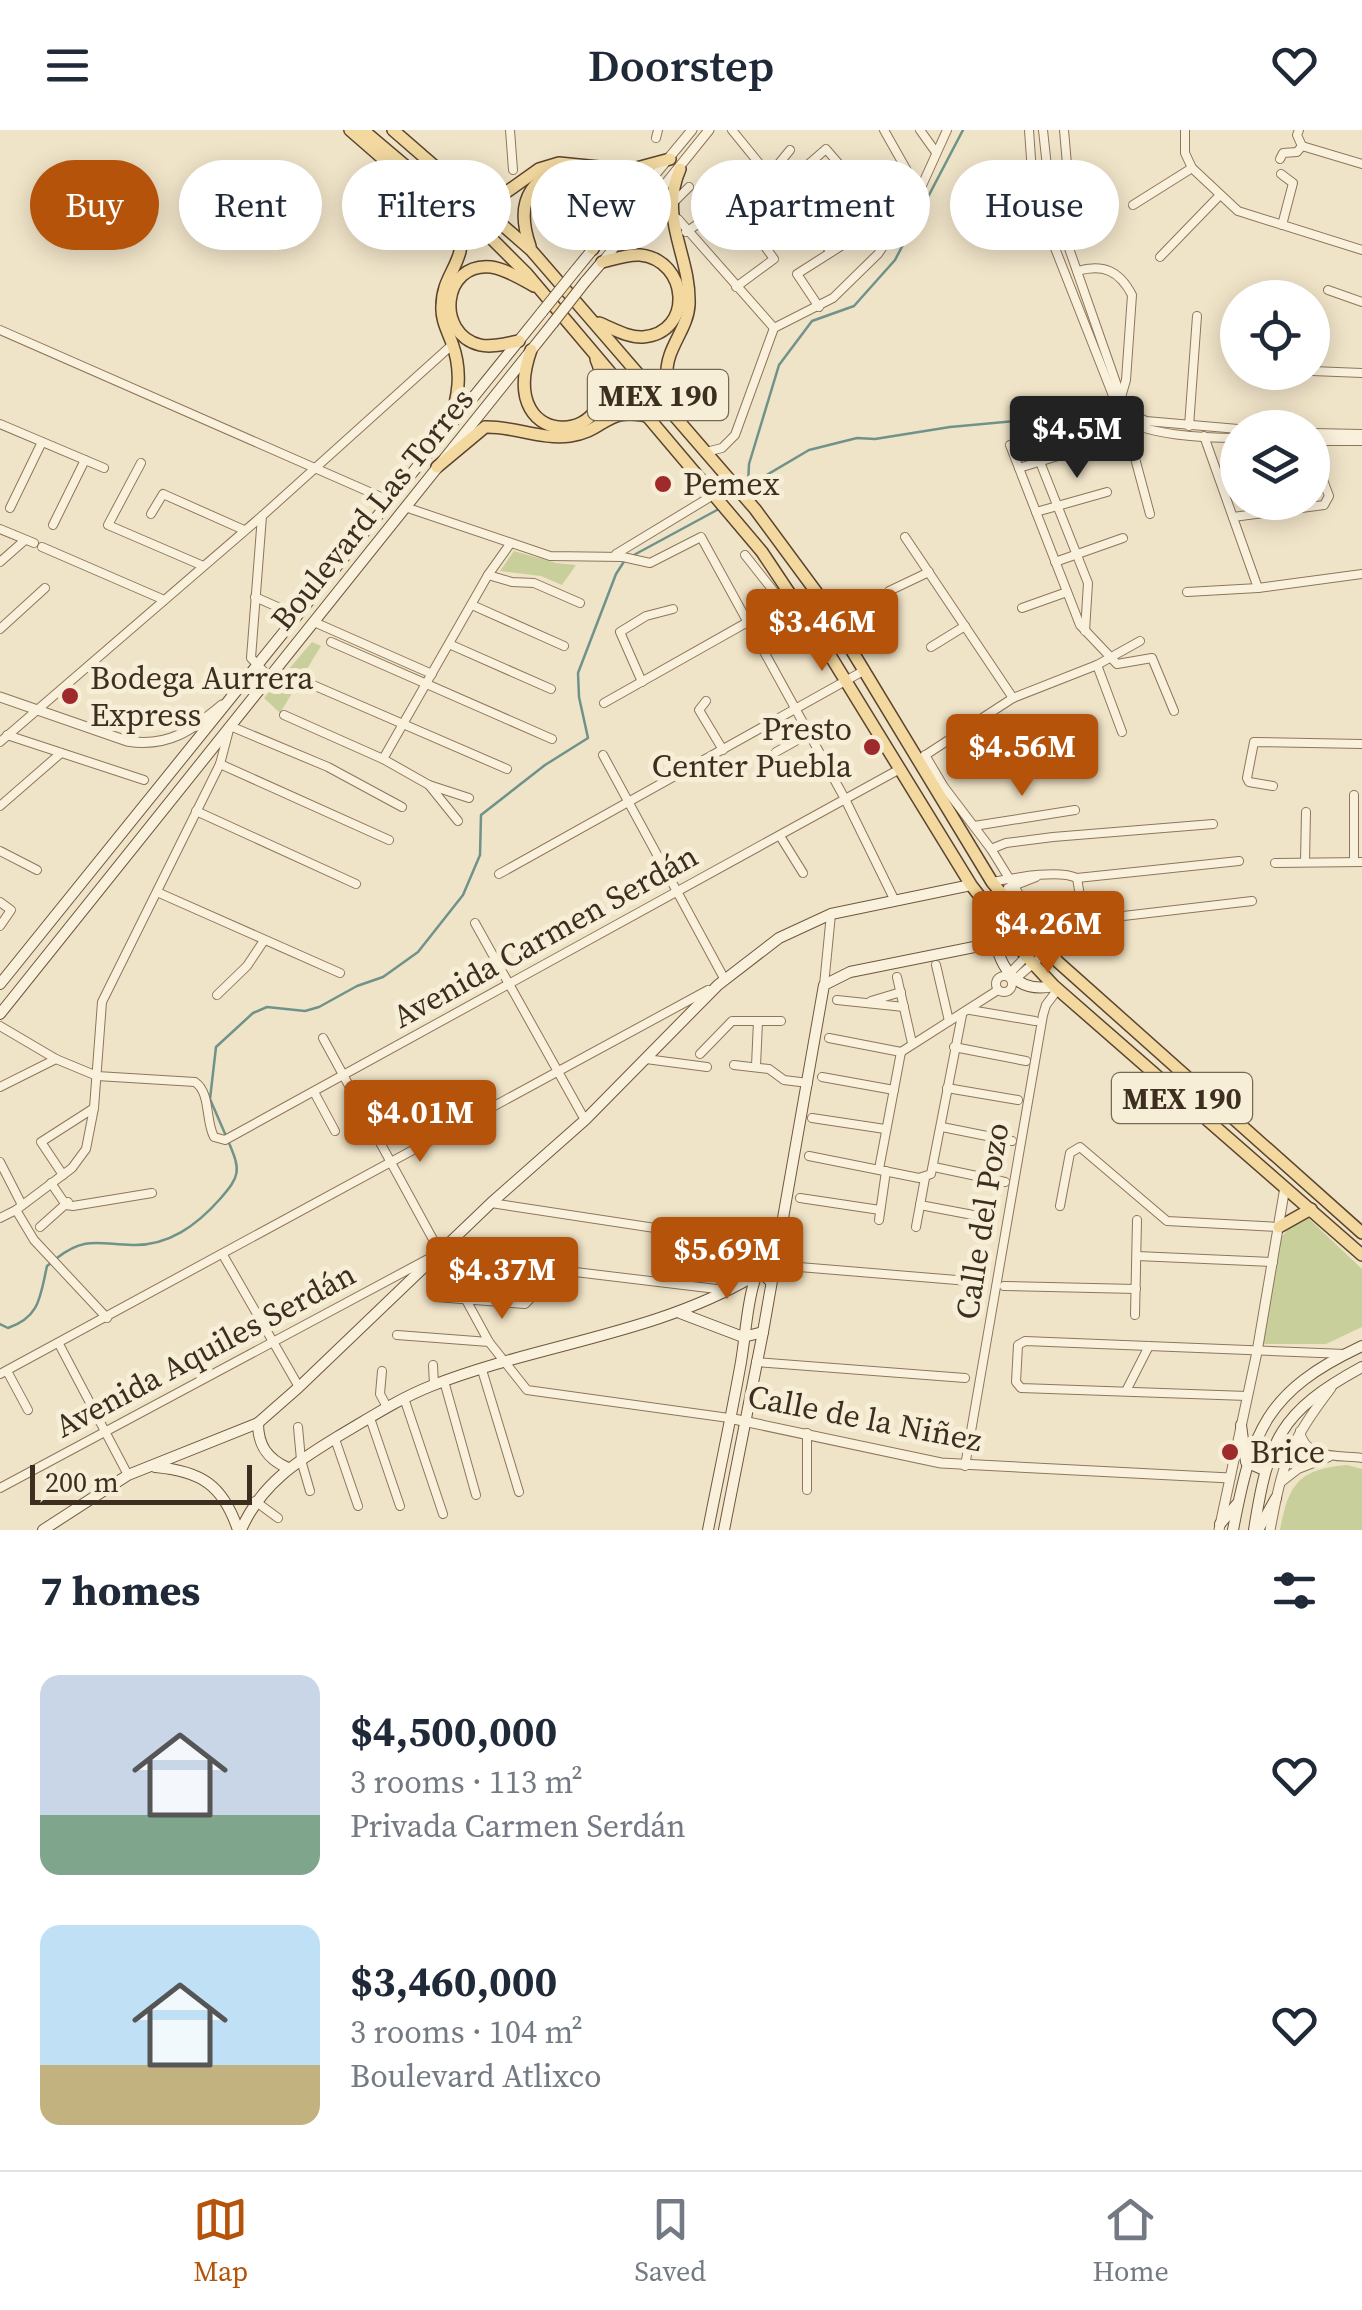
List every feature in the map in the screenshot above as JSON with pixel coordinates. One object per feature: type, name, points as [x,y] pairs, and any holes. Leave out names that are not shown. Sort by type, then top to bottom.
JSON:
[{"type":"main road","points":[[350,130],[459,224],[463,238],[461,257],[446,284],[442,307],[458,366],[460,394],[449,426]]},
{"type":"main road","name":"MEX 190","points":[[363,130],[492,238],[544,292],[729,512],[846,682],[971,885],[1030,960],[1362,1255]]},
{"type":"main road","name":"MEX 190","points":[[393,130],[429,160]]},
{"type":"main road","points":[[511,189],[539,170],[559,163],[629,170],[670,159]]},
{"type":"main road","points":[[670,409],[667,368],[689,302],[671,208],[672,189],[680,169]]},
{"type":"main road","points":[[531,190],[522,218],[531,250]]},
{"type":"main road","name":"MEX 190","points":[[511,232],[594,320],[722,470],[817,593],[926,764],[996,887],[1044,946],[1362,1230]]},
{"type":"main road","name":"Boulevard Las Torres","points":[[0,984],[592,250]]},
{"type":"main road","points":[[594,320],[644,337],[668,326],[680,303],[676,277],[656,259],[632,255],[602,262]]},
{"type":"main road","name":"Boulevard Las Torres","points":[[0,1014],[602,262]]},
{"type":"main road","points":[[519,340],[494,346],[468,340],[452,321],[449,310],[453,287],[472,270],[490,267],[544,292]]},
{"type":"main road","points":[[531,350],[523,380],[526,404],[543,422],[568,427],[592,416],[604,393],[604,380],[590,346]]},
{"type":"main road","points":[[437,467],[485,427],[567,436],[583,433],[620,414],[651,417]]},
{"type":"main road","points":[[43,1530],[128,1475],[258,1422],[585,1120],[722,983],[779,938],[832,914],[971,885]]},
{"type":"main road","points":[[994,917],[994,943],[1012,977],[1040,988],[1056,987]]},
{"type":"main road","points":[[724,1530],[824,985],[850,972],[994,943]]},
{"type":"main road","points":[[1318,1194],[1336,1203],[1362,1230]]},
{"type":"main road","points":[[1278,1227],[1311,1208],[1324,1228],[1362,1264]]},
{"type":"main road","points":[[708,1530],[754,1276],[776,1242]]},
{"type":"main road","points":[[240,1530],[255,1501],[288,1468],[404,1398],[439,1383],[680,1313],[754,1276],[765,1276],[771,1282]]},
{"type":"main road","points":[[680,1313],[744,1336],[763,1332]]},
{"type":"main road","points":[[1233,1530],[1246,1462],[1261,1426],[1279,1400],[1362,1346]]},
{"type":"main road","points":[[1256,1530],[1264,1470],[1281,1432],[1294,1416],[1337,1381],[1362,1368]]},
{"type":"main road","points":[[258,1422],[258,1434],[268,1456],[288,1468]]},
{"type":"main road","points":[[1241,1425],[1246,1462]]},
{"type":"main road","points":[[1246,1462],[1264,1470]]},
{"type":"main road","points":[[152,1466],[193,1473],[210,1484],[240,1530]]},
{"type":"main road","points":[[1256,1530],[1276,1498]]},
{"type":"main road","points":[[1220,1527],[1238,1503]]},
{"type":"street","points":[[510,130],[514,170]]},
{"type":"street","name":"Boulevard Las Torres","points":[[670,159],[692,130]]},
{"type":"street","name":"Boulevard Las Torres","points":[[602,262],[709,130]]},
{"type":"street","points":[[732,130],[755,160]]},
{"type":"street","points":[[884,130],[899,160]]},
{"type":"street","points":[[920,130],[935,151]]},
{"type":"street","points":[[930,163],[947,130]]},
{"type":"street","points":[[1029,130],[1031,160]]},
{"type":"street","points":[[1043,130],[1047,160]]},
{"type":"street","points":[[1064,130],[1067,160]]},
{"type":"street","points":[[1185,130],[1185,153],[1192,168],[1238,211],[1362,250]]},
{"type":"street","points":[[1299,130],[1302,146],[1362,164]]},
{"type":"street","points":[[1280,159],[1283,153],[1296,152],[1302,146]]},
{"type":"street","points":[[814,160],[826,149],[836,160]]},
{"type":"street","points":[[782,160],[790,150]]},
{"type":"street","points":[[1133,205],[1192,168]]},
{"type":"street","points":[[1281,174],[1294,183],[1282,225]]},
{"type":"street","points":[[689,187],[676,200],[678,223],[774,328]]},
{"type":"street","points":[[1160,256],[1220,196]]},
{"type":"street","points":[[686,232],[691,229]]},
{"type":"street","points":[[736,287],[774,260],[767,250]]},
{"type":"street","points":[[819,306],[797,274],[835,250]]},
{"type":"street","points":[[706,452],[722,448],[735,434],[774,328],[833,298],[878,250]]},
{"type":"street","points":[[1055,250],[1104,376],[1128,417],[1204,438],[1220,438]]},
{"type":"street","points":[[1070,250],[1128,417],[1150,514]]},
{"type":"street","points":[[1065,275],[1097,266],[1105,268],[1132,295],[1126,380],[1121,398]]},
{"type":"street","points":[[1330,291],[1362,302]]},
{"type":"street","points":[[1189,426],[1197,316]]},
{"type":"street","points":[[0,330],[390,501]]},
{"type":"street","points":[[4,739],[453,344]]},
{"type":"street","points":[[1330,372],[1362,374]]},
{"type":"street","points":[[1128,417],[1220,428]]},
{"type":"street","points":[[0,424],[104,468]]},
{"type":"street","points":[[1201,427],[1220,480]]},
{"type":"street","points":[[1330,437],[1362,437]]},
{"type":"street","points":[[10,508],[42,442]]},
{"type":"street","points":[[1010,445],[1084,631],[1119,664],[1152,658],[1174,710]]},
{"type":"street","points":[[1019,468],[1090,446]]},
{"type":"street","points":[[53,525],[85,460]]},
{"type":"street","points":[[1040,462],[1088,583],[1084,631]]},
{"type":"street","points":[[141,463],[108,525],[202,565]]},
{"type":"street","points":[[1036,512],[1107,492]]},
{"type":"street","points":[[151,514],[163,494],[244,530]]},
{"type":"street","points":[[618,557],[716,496]]},
{"type":"street","points":[[405,507],[550,556],[657,562],[701,536],[845,798],[895,900]]},
{"type":"street","points":[[262,516],[250,658],[269,677]]},
{"type":"street","points":[[1235,520],[1258,588]]},
{"type":"street","points":[[0,529],[162,599]]},
{"type":"street","points":[[905,537],[1014,698]]},
{"type":"street","points":[[1055,562],[1123,538]]},
{"type":"street","points":[[0,562],[34,543]]},
{"type":"street","points":[[383,759],[488,575],[510,544]]},
{"type":"street","points":[[604,703],[788,600],[745,554]]},
{"type":"street","points":[[889,591],[929,572]]},
{"type":"street","points":[[1187,592],[1258,588],[1362,574]]},
{"type":"street","points":[[488,575],[534,584],[580,603]]},
{"type":"street","points":[[0,628],[45,588]]},
{"type":"street","points":[[1022,608],[1067,592]]},
{"type":"street","points":[[255,597],[298,616]]},
{"type":"street","points":[[472,605],[564,646]]},
{"type":"street","points":[[642,682],[620,632],[673,608]]},
{"type":"street","points":[[314,622],[552,739]]},
{"type":"street","points":[[931,647],[965,626]]},
{"type":"street","points":[[331,642],[429,678]]},
{"type":"street","points":[[800,1198],[879,1215],[885,1129],[901,1052],[998,990],[998,980],[1012,977],[1030,960],[1035,947],[1044,946],[1046,938],[992,849],[926,764],[1014,698],[1097,665],[1140,642]]},
{"type":"street","points":[[449,644],[551,689]]},
{"type":"street","points":[[1097,665],[1122,732]]},
{"type":"street","points":[[499,874],[864,670]]},
{"type":"street","points":[[306,682],[507,769]]},
{"type":"street","points":[[0,697],[146,744],[180,736],[228,700]]},
{"type":"street","points":[[706,701],[699,710],[722,750]]},
{"type":"street","points":[[284,715],[383,759],[429,786],[468,798]]},
{"type":"street","points":[[0,1218],[57,1179],[78,1162],[86,1149],[94,1108],[102,1002],[220,764],[230,726],[328,767],[402,807]]},
{"type":"street","points":[[776,752],[810,734]]},
{"type":"street","points":[[4,739],[144,780]]},
{"type":"street","points":[[1273,786],[1249,782],[1247,778],[1254,742],[1362,744]]},
{"type":"street","points":[[0,806],[61,753]]},
{"type":"street","points":[[28,1410],[3,1372],[722,983],[603,754]]},
{"type":"street","points":[[220,764],[389,840]]},
{"type":"street","name":"Avenida Carmen Serdán","points":[[97,1076],[195,1082],[202,1086],[214,1137],[229,1139],[898,770]]},
{"type":"street","points":[[429,786],[458,821]]},
{"type":"street","points":[[1275,862],[1358,862],[1354,794]]},
{"type":"street","points":[[974,826],[1075,810]]},
{"type":"street","points":[[196,811],[356,884]]},
{"type":"street","points":[[1305,862],[1306,812]]},
{"type":"street","points":[[992,849],[1038,839],[1213,824]]},
{"type":"street","points":[[780,836],[803,873]]},
{"type":"street","points":[[0,851],[36,870]]},
{"type":"street","points":[[996,887],[1036,877],[1068,874],[1078,878],[1238,861]]},
{"type":"street","points":[[1078,878],[1083,914],[1089,920],[1252,901]]},
{"type":"street","points":[[157,892],[340,974]]},
{"type":"street","points":[[0,902],[11,910],[0,926]]},
{"type":"street","points":[[824,985],[832,914]]},
{"type":"street","points":[[475,923],[585,1120]]},
{"type":"street","points":[[217,995],[247,966],[263,942]]},
{"type":"street","points":[[936,965],[950,1021]]},
{"type":"street","points":[[897,977],[912,1043]]},
{"type":"street","name":"Calle del Pozo","points":[[965,1466],[1043,1015],[1056,987]]},
{"type":"street","points":[[866,1002],[901,992]]},
{"type":"street","points":[[837,1000],[904,1007]]},
{"type":"street","points":[[966,1012],[1035,1021]]},
{"type":"street","points":[[916,1227],[925,1178],[934,1168],[954,1047],[966,1012]]},
{"type":"street","points":[[700,1054],[732,1021],[781,1021]]},
{"type":"street","points":[[756,1066],[758,1022]]},
{"type":"street","points":[[0,1026],[56,1059],[97,1076]]},
{"type":"street","name":"Calle de la Niñez","points":[[322,1038],[391,1160],[437,1253],[490,1342],[527,1390],[743,1420],[915,1459],[965,1466],[1230,1478]]},
{"type":"street","points":[[829,1038],[901,1052]]},
{"type":"street","points":[[954,1047],[1026,1061]]},
{"type":"street","points":[[0,1088],[56,1059]]},
{"type":"street","points":[[646,1059],[707,1067]]},
{"type":"street","points":[[734,1065],[769,1069],[784,1080],[808,1083]]},
{"type":"street","points":[[822,1078],[894,1090]]},
{"type":"street","points":[[948,1088],[1018,1100]]},
{"type":"street","points":[[314,1092],[335,1130]]},
{"type":"street","points":[[69,1204],[41,1142],[94,1108]]},
{"type":"street","points":[[812,1118],[885,1129]]},
{"type":"street","points":[[942,1127],[1012,1140]]},
{"type":"street","points":[[1060,1206],[1070,1153],[1080,1148],[1167,1221],[1278,1227]]},
{"type":"street","points":[[809,1156],[925,1178]]},
{"type":"street","points":[[0,1162],[19,1208],[46,1254],[107,1318]]},
{"type":"street","points":[[934,1168],[1005,1182]]},
{"type":"street","points":[[1220,1527],[1257,1352],[1285,1186]]},
{"type":"street","points":[[40,1227],[69,1204],[152,1193]]},
{"type":"street","points":[[491,1203],[776,1242]]},
{"type":"street","points":[[920,1205],[988,1218]]},
{"type":"street","points":[[1135,1314],[1137,1220]]},
{"type":"street","name":"Avenida Aquiles Serdán","points":[[0,1488],[437,1253]]},
{"type":"street","points":[[223,1255],[299,1388]]},
{"type":"street","points":[[1136,1256],[1273,1262]]},
{"type":"street","points":[[775,1265],[981,1282]]},
{"type":"street","points":[[436,1297],[525,1304],[531,1298],[534,1272],[542,1268],[729,1290]]},
{"type":"street","points":[[1004,1286],[1136,1289]]},
{"type":"street","points":[[396,1335],[490,1342]]},
{"type":"street","points":[[1247,1396],[1018,1386],[1018,1345],[1024,1341],[1346,1354]]},
{"type":"street","points":[[60,1344],[128,1475]]},
{"type":"street","points":[[1126,1392],[1149,1346]]},
{"type":"street","points":[[756,1362],[966,1378]]},
{"type":"street","points":[[433,1365],[476,1495]]},
{"type":"street","points":[[482,1370],[519,1492]]},
{"type":"street","points":[[382,1371],[380,1394],[387,1407]]},
{"type":"street","points":[[1270,1530],[1284,1464],[1300,1428],[1337,1381]]},
{"type":"street","points":[[404,1398],[443,1514]]},
{"type":"street","points":[[370,1418],[400,1506]]},
{"type":"street","points":[[298,1427],[300,1460],[310,1490]]},
{"type":"street","points":[[1300,1428],[1303,1442],[1310,1450],[1362,1458]]},
{"type":"street","points":[[806,1432],[807,1490]]},
{"type":"street","points":[[335,1439],[358,1506]]},
{"type":"street","points":[[1280,1484],[1306,1464],[1333,1455]]},
{"type":"street","points":[[255,1501],[278,1518]]},
{"type":"green space","points":[[514,551],[576,565],[562,585],[541,576],[500,571]]},
{"type":"green space","points":[[312,642],[321,646],[280,713],[264,698]]},
{"type":"green space","points":[[1306,1216],[1362,1269],[1362,1327],[1326,1344],[1262,1344],[1281,1238],[1292,1223]]},
{"type":"green space","points":[[1347,1465],[1362,1469],[1362,1530],[1280,1530],[1287,1501],[1299,1482],[1317,1470]]},
{"type":"waterway","points":[[748,485],[749,464],[779,365],[812,321],[854,306],[895,260],[963,130]]},
{"type":"waterway","points":[[743,489],[809,450],[857,438],[1081,415]]},
{"type":"waterway","points":[[632,556],[717,510]]},
{"type":"waterway","points":[[226,1136],[210,1099],[216,1047],[253,1013],[267,1007],[305,1011],[319,1007],[383,977],[418,952],[463,895],[480,855],[481,815],[545,765],[588,738],[578,673],[625,560]]},
{"type":"waterway","points":[[57,1258],[84,1244],[158,1242],[192,1225],[235,1179],[237,1167],[229,1143]]},
{"type":"waterway","points":[[0,1324],[8,1328],[33,1312],[51,1263]]},
{"type":"place","name":"Pemex","points":[[663,484]]},
{"type":"place","name":"Bodega Aurrera Express","points":[[70,696]]},
{"type":"place","name":"Presto Center Puebla","points":[[872,747]]},
{"type":"place","name":"Brice","points":[[1230,1452]]}]
